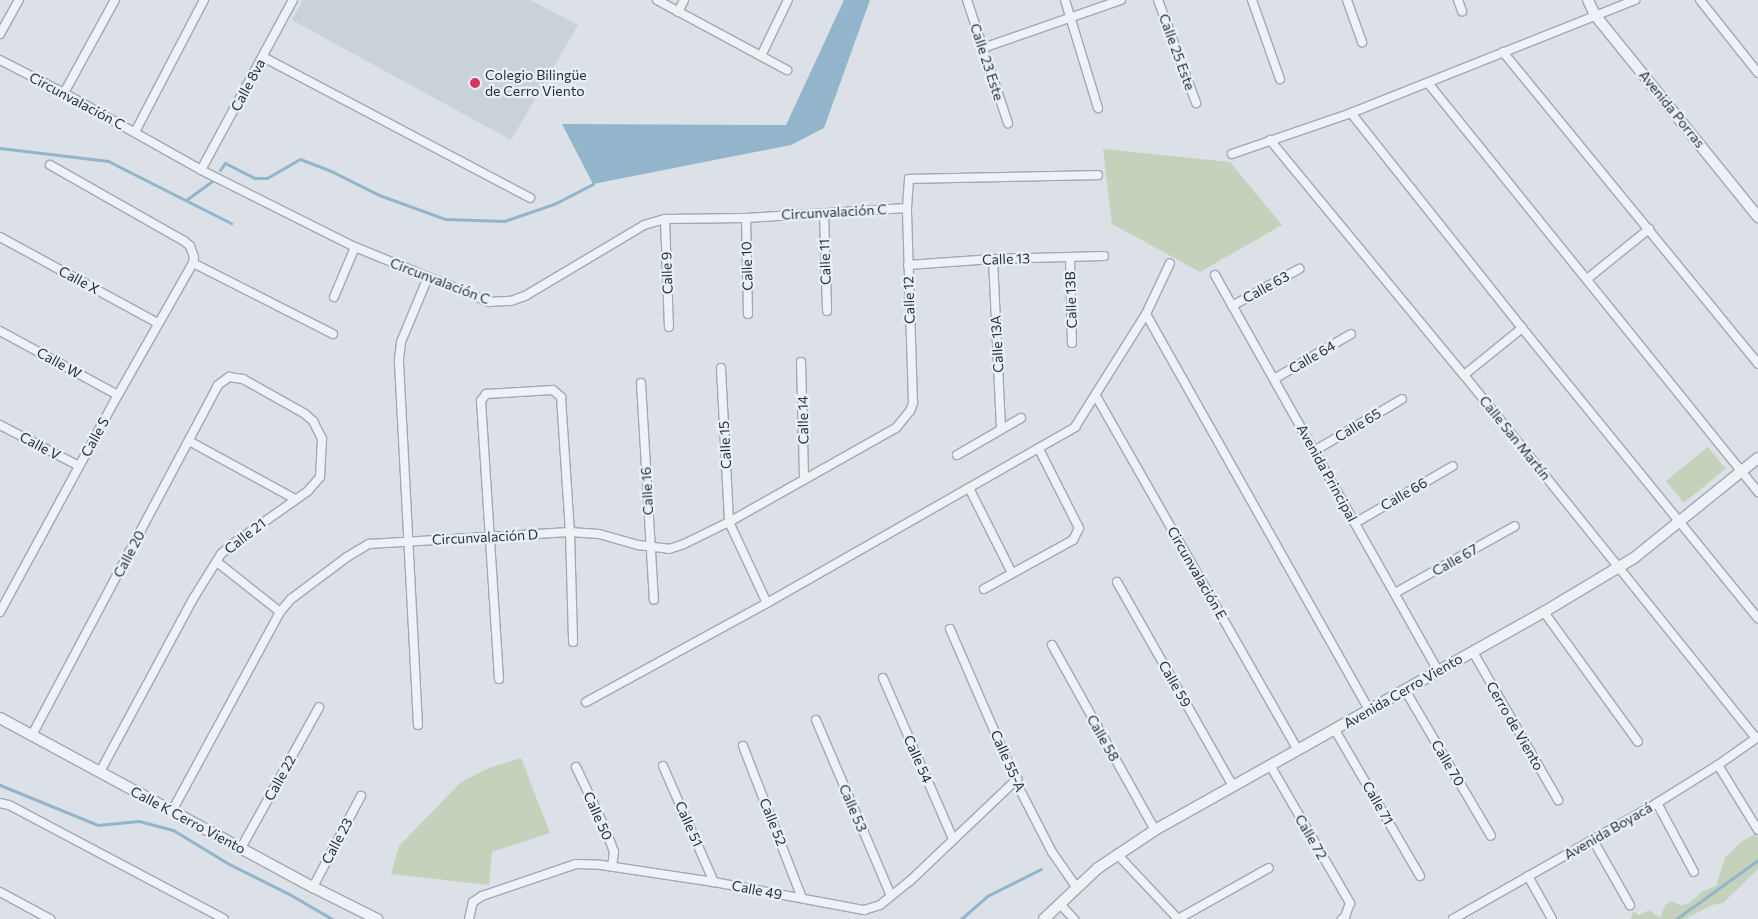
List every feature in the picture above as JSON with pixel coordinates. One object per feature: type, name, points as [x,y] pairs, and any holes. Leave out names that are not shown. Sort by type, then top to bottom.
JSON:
[{"type":"street","points":[[0,34],[19,0]]},
{"type":"street","points":[[64,93],[115,0]]},
{"type":"street","points":[[135,132],[204,0]]},
{"type":"street","name":"Calle 8va","points":[[201,170],[293,0]]},
{"type":"street","points":[[656,0],[787,70]]},
{"type":"street","points":[[678,12],[684,0]]},
{"type":"street","points":[[761,56],[788,0]]},
{"type":"street","name":"Calle 23 Este","points":[[967,0],[1008,124]]},
{"type":"street","points":[[1065,0],[1098,108]]},
{"type":"street","points":[[983,48],[1121,0]]},
{"type":"street","name":"Calle 25 Este","points":[[1158,0],[1196,103]]},
{"type":"street","points":[[1252,0],[1280,79]]},
{"type":"street","points":[[1347,0],[1362,42]]},
{"type":"street","points":[[1458,0],[1462,11]]},
{"type":"street","name":"Avenida Porras","points":[[1588,0],[1595,14],[1758,216]]},
{"type":"street","points":[[1232,154],[1351,113],[1595,14],[1635,0]]},
{"type":"street","points":[[1700,0],[1758,73]]},
{"type":"street","points":[[1503,52],[1758,364]]},
{"type":"street","points":[[263,57],[530,198]]},
{"type":"street","name":"Circunvalación C","points":[[0,60],[64,93],[201,170],[355,247],[489,302],[511,301],[525,296],[644,225],[665,219],[746,218],[907,208]]},
{"type":"street","points":[[1428,82],[1758,492]]},
{"type":"street","points":[[1351,113],[1522,328],[1758,618]]},
{"type":"street","name":"Calle San Martín","points":[[1270,140],[1464,375],[1757,737]]},
{"type":"street","points":[[50,165],[184,241],[193,252],[193,263],[333,334]]},
{"type":"street","name":"Calle 12","points":[[905,419],[913,403],[908,265],[907,208],[909,179],[1098,176]]},
{"type":"street","name":"Calle 11","points":[[824,212],[827,311]]},
{"type":"street","name":"Calle 10","points":[[746,218],[748,314]]},
{"type":"street","name":"Calle 9","points":[[665,219],[669,327]]},
{"type":"street","points":[[1587,279],[1649,229]]},
{"type":"street","name":"Calle X","points":[[0,237],[158,323]]},
{"type":"street","points":[[334,297],[355,247]]},
{"type":"street","name":"Calle 13","points":[[908,265],[993,259],[1104,256]]},
{"type":"street","name":"Calle 13B","points":[[1070,258],[1072,343]]},
{"type":"street","name":"Calle 13A","points":[[993,259],[1001,428]]},
{"type":"street","name":"Calle S","points":[[0,612],[118,395],[193,263]]},
{"type":"street","points":[[586,702],[767,603],[1075,427],[1146,314],[1170,263]]},
{"type":"street","name":"Calle 63","points":[[1232,306],[1299,269]]},
{"type":"street","name":"Avenida Principal","points":[[1215,275],[1438,671]]},
{"type":"street","points":[[418,725],[399,358],[402,342],[428,277]]},
{"type":"street","points":[[1146,314],[1369,710]]},
{"type":"street","points":[[1464,375],[1522,328]]},
{"type":"street","name":"Calle W","points":[[0,331],[118,395]]},
{"type":"street","name":"Calle 64","points":[[1274,379],[1351,334]]},
{"type":"street","name":"Calle 14","points":[[801,362],[804,479]]},
{"type":"street","name":"Calle 15","points":[[721,368],[729,522]]},
{"type":"street","name":"Calle 20","points":[[32,736],[218,385],[229,377]]},
{"type":"street","name":"Calle 21","points":[[100,772],[193,599],[217,562],[230,546],[308,491],[320,477],[322,439],[318,430],[305,414],[243,379],[229,377]]},
{"type":"street","name":"Calle 16","points":[[641,383],[654,600]]},
{"type":"street","points":[[498,679],[491,536],[481,401],[486,394],[553,390],[561,397],[570,532],[573,642]]},
{"type":"street","name":"Circunvalación E","points":[[1096,396],[1298,750]]},
{"type":"street","name":"Calle 65","points":[[1314,451],[1402,399]]},
{"type":"street","points":[[958,455],[1001,428],[1021,418]]},
{"type":"street","name":"Circunvalación D","points":[[172,811],[280,612],[291,599],[347,557],[369,544],[408,540],[570,532],[600,534],[650,546],[676,547],[729,522],[896,428],[905,419]]},
{"type":"street","name":"Calle V","points":[[0,425],[79,466]]},
{"type":"street","points":[[189,441],[295,499]]},
{"type":"street","points":[[984,589],[1073,540],[1079,528],[1039,449]]},
{"type":"street","name":"Avenida Cerro Viento","points":[[1044,919],[1117,854],[1154,830],[1544,612],[1619,567],[1758,458]]},
{"type":"street","name":"Calle 66","points":[[1355,523],[1453,466]]},
{"type":"street","points":[[969,488],[1012,573]]},
{"type":"street","points":[[729,522],[767,603]]},
{"type":"street","name":"Calle 67","points":[[1394,593],[1515,526]]},
{"type":"street","points":[[217,562],[280,612]]},
{"type":"street","name":"Calle 59","points":[[1117,582],[1233,786]]},
{"type":"street","points":[[1544,612],[1638,742]]},
{"type":"street","name":"Calle 55-A","points":[[950,629],[1016,779],[1052,852],[1077,888]]},
{"type":"street","name":"Calle 58","points":[[1052,645],[1154,830]]},
{"type":"street","name":"Cerro de Viento","points":[[1473,652],[1558,800]]},
{"type":"street","name":"Calle 54","points":[[883,678],[953,839]]},
{"type":"street","name":"Calle 70","points":[[1405,690],[1491,836]]},
{"type":"street","name":"Calle 22","points":[[242,848],[319,707]]},
{"type":"street","name":"Calle K Cerro Viento","points":[[0,718],[313,887],[377,919]]},
{"type":"street","name":"Calle 53","points":[[816,720],[891,896]]},
{"type":"street","name":"Calle 71","points":[[1335,730],[1420,876]]},
{"type":"street","name":"Avenida Boyacá","points":[[1453,919],[1657,803],[1718,766],[1757,737]]},
{"type":"street","name":"Calle 52","points":[[743,746],[802,898]]},
{"type":"street","name":"Calle 51","points":[[663,766],[714,882]]},
{"type":"street","name":"Calle 72","points":[[1270,766],[1350,903],[1349,910],[1342,919]]},
{"type":"street","points":[[1718,766],[1758,830]]},
{"type":"street","name":"Calle 50","points":[[576,767],[606,830],[614,852],[612,867]]},
{"type":"street","name":"Calle 49","points":[[469,919],[473,902],[482,896],[576,864],[612,867],[714,882],[864,910],[880,905],[891,896],[1016,779]]},
{"type":"street","name":"Calle 23","points":[[313,887],[361,796]]},
{"type":"street","points":[[0,803],[10,805],[224,919]]},
{"type":"street","points":[[1657,803],[1694,872]]},
{"type":"street","points":[[1593,840],[1630,905]]},
{"type":"street","points":[[1117,854],[1178,919],[1268,868]]},
{"type":"street","points":[[1528,876],[1552,919]]},
{"type":"street","points":[[0,892],[50,919]]},
{"type":"street","points":[[1060,904],[1074,919]]},
{"type":"shaded area","name":"Colegio Bilingüe de Cerro Viento","points":[[303,0],[530,0],[578,25],[511,140],[292,20]]},
{"type":"green space","points":[[1103,149],[1230,162],[1282,225],[1200,272],[1112,224]]},
{"type":"green space","points":[[1708,447],[1726,469],[1684,503],[1666,481]]},
{"type":"green space","points":[[521,758],[550,833],[492,852],[489,885],[391,874],[399,846],[461,782],[489,768]]},
{"type":"green space","points":[[1755,834],[1758,837],[1758,869],[1723,903],[1712,905],[1685,919],[1631,919],[1633,911],[1639,915],[1649,910],[1660,918],[1665,905],[1672,901],[1680,905],[1688,904],[1703,891],[1716,886],[1725,858],[1741,842]]},
{"type":"water","points":[[844,0],[870,0],[824,128],[791,145],[593,184],[562,124],[786,125]]},
{"type":"waterway","points":[[0,148],[108,161],[231,223]]},
{"type":"waterway","points":[[220,170],[225,163],[255,178],[267,178],[300,159],[331,171],[379,195],[445,219],[504,221],[554,204],[593,184]]},
{"type":"waterway","points":[[186,200],[212,181]]},
{"type":"waterway","points":[[0,785],[98,825],[139,821],[173,830],[229,864],[291,895],[332,919]]},
{"type":"waterway","points":[[1676,919],[1758,860]]},
{"type":"waterway","points":[[961,919],[989,895],[1041,869]]},
{"type":"place","name":"Colegio Bilingüe de Cerro Viento","points":[[475,83]]}]
